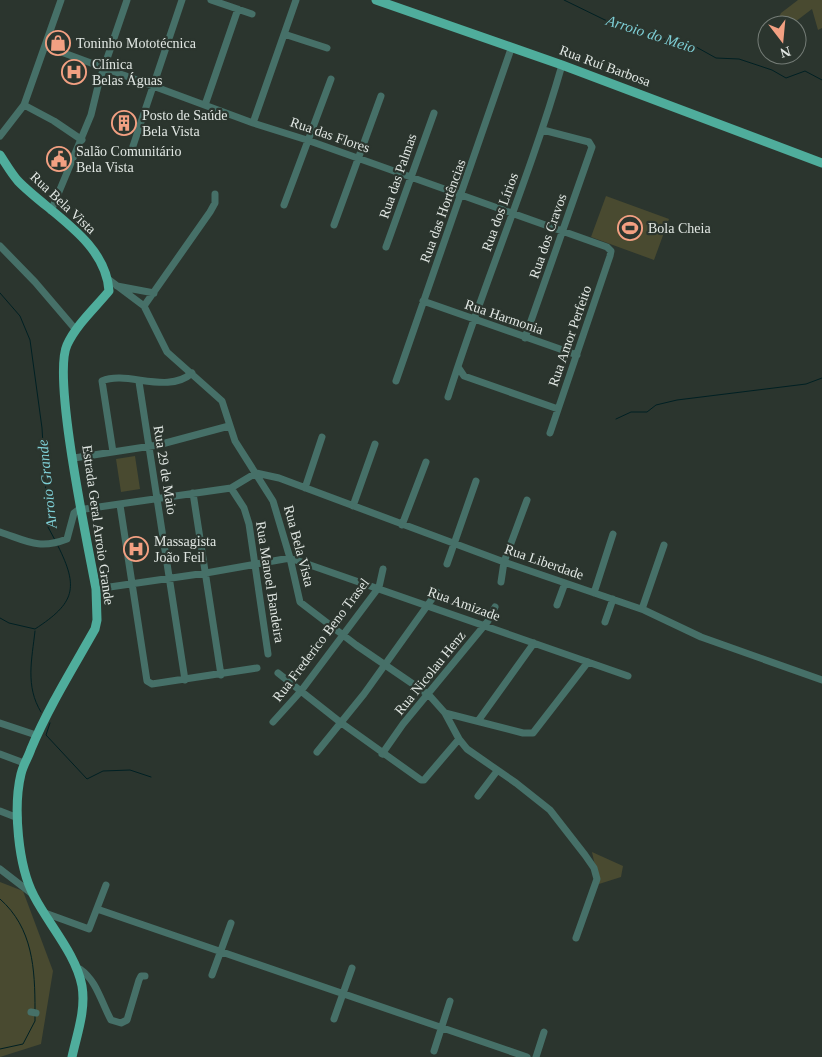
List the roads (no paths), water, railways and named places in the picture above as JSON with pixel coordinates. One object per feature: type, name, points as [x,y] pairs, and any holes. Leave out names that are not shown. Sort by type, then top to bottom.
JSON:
[{"type":"main road","name":"Rua Ruí Barbosa","points":[[376,0],[511,49],[562,64],[822,163]]},
{"type":"main road","name":"Rua Bela Vista","points":[[0,155],[18,181],[51,211],[84,237],[108,279]]},
{"type":"main road","name":"Estrada Geral Arroio Grande","points":[[72,1057],[81,1022],[83,999],[77,970],[34,895],[27,875],[18,818],[21,775],[24,763],[36,736],[95,629],[97,620],[96,589],[65,396],[64,357],[67,345],[76,330],[109,291],[108,279]]},
{"type":"street","points":[[0,136],[24,105],[61,0]]},
{"type":"street","points":[[51,211],[82,140],[127,0]]},
{"type":"street","points":[[132,146],[182,0]]},
{"type":"street","points":[[211,0],[252,14]]},
{"type":"street","points":[[253,123],[296,0]]},
{"type":"street","points":[[205,105],[238,9]]},
{"type":"street","points":[[284,34],[327,48]]},
{"type":"street","name":"Rua das Flores","points":[[45,46],[253,123],[307,140],[607,247]]},
{"type":"street","name":"Rua das Hortências","points":[[396,380],[422,301],[462,195],[511,49]]},
{"type":"street","name":"Rua dos Lírios","points":[[448,397],[473,320],[544,130],[562,64]]},
{"type":"street","points":[[284,205],[330,78]]},
{"type":"street","points":[[334,225],[360,159],[381,96]]},
{"type":"street","points":[[24,105],[54,121],[82,140]]},
{"type":"street","name":"Rua das Palmas","points":[[386,247],[434,113]]},
{"type":"street","name":"Rua dos Cravos","points":[[525,338],[592,147],[589,142],[544,130]]},
{"type":"street","points":[[144,306],[210,212],[215,194]]},
{"type":"street","points":[[0,246],[35,282],[76,330]]},
{"type":"street","name":"Rua Amor Perfeito","points":[[550,433],[610,256],[611,251],[607,247]]},
{"type":"street","name":"Rua Bela Vista","points":[[108,279],[144,306],[167,352],[222,401],[235,441],[273,501],[290,558],[300,602],[429,695],[445,713],[459,739],[467,749],[550,810],[594,868],[597,880],[576,938]]},
{"type":"street","points":[[116,285],[154,293]]},
{"type":"street","name":"Rua Harmonia","points":[[422,301],[577,356]]},
{"type":"street","points":[[458,367],[464,376],[558,409]]},
{"type":"street","points":[[113,452],[102,380],[112,378],[140,382],[181,381],[192,373]]},
{"type":"street","name":"Rua 29 de Maio","points":[[140,382],[184,680]]},
{"type":"street","points":[[74,458],[149,446],[229,426]]},
{"type":"street","points":[[305,488],[322,437]]},
{"type":"street","points":[[353,506],[375,444]]},
{"type":"street","points":[[402,524],[426,462]]},
{"type":"street","points":[[0,532],[42,546],[67,539],[74,512],[82,509],[232,488],[256,473]]},
{"type":"street","name":"Rua Liberdade","points":[[256,473],[305,488],[504,562],[642,609],[701,637],[822,680]]},
{"type":"street","points":[[448,564],[476,482]]},
{"type":"street","name":"Rua Manoel Bandeira","points":[[232,488],[244,508],[256,564],[268,654]]},
{"type":"street","points":[[193,492],[220,675]]},
{"type":"street","points":[[501,582],[504,562],[527,500]]},
{"type":"street","points":[[120,505],[146,677],[152,684],[256,668]]},
{"type":"street","points":[[594,593],[613,534]]},
{"type":"street","points":[[642,609],[664,545]]},
{"type":"street","points":[[96,589],[170,579],[290,558]]},
{"type":"street","name":"Rua Amizade","points":[[290,558],[379,587],[628,676]]},
{"type":"street","name":"Rua Frederico Beno Trasel","points":[[273,722],[301,691],[379,587],[383,569]]},
{"type":"street","points":[[557,605],[565,583]]},
{"type":"street","points":[[317,752],[430,606],[437,592]]},
{"type":"street","points":[[604,622],[613,599]]},
{"type":"street","name":"Rua Nicolau Henz","points":[[382,754],[403,724],[429,695],[485,625],[495,607]]},
{"type":"street","points":[[478,721],[534,643]]},
{"type":"street","points":[[445,713],[523,733],[533,733],[588,662]]},
{"type":"street","points":[[278,673],[382,754],[417,778],[424,780],[459,739]]},
{"type":"street","points":[[0,723],[36,736]]},
{"type":"street","points":[[0,754],[24,763]]},
{"type":"street","points":[[478,796],[497,771]]},
{"type":"street","points":[[0,811],[18,818]]},
{"type":"street","points":[[0,869],[34,895]]},
{"type":"street","points":[[44,913],[89,929],[106,885]]},
{"type":"street","points":[[97,909],[527,1057]]},
{"type":"street","points":[[212,975],[231,923]]},
{"type":"street","points":[[334,1019],[352,968]]},
{"type":"street","points":[[77,970],[85,972],[94,984],[111,1020],[121,1023],[127,1020],[139,980],[141,976],[145,976]]},
{"type":"street","points":[[434,1051],[450,1001]]},
{"type":"street","points":[[536,1057],[544,1032]]},
{"type":"waterway","name":"Arroio do Meio","points":[[564,0],[605,20],[651,37],[689,43],[716,58],[739,59],[772,70],[786,78],[805,71],[822,80]]},
{"type":"waterway","name":"Arroio Grande","points":[[0,293],[20,316],[30,340],[42,428],[48,527],[55,540]]},
{"type":"waterway","points":[[616,419],[631,412],[647,412],[656,405],[677,400],[806,384],[822,378]]},
{"type":"waterway","name":"Arroio Grande","points":[[0,618],[9,623],[35,629],[58,611],[69,594],[70,584],[69,573],[58,546]]},
{"type":"waterway","points":[[35,631],[31,662],[31,682],[36,702],[41,712]]},
{"type":"waterway","points":[[50,723],[46,735],[87,779],[103,771],[130,770],[151,777]]},
{"type":"waterway","name":"Arroio Grande","points":[[0,899],[11,910],[26,936],[33,965],[35,1010]]},
{"type":"waterway","name":"Arroio Grande","points":[[0,1049],[23,1044],[35,1021],[35,1016]]},
{"type":"place","name":"Toninho Mototécnica","points":[[58,43]]},
{"type":"place","name":"Clínica Belas Águas","points":[[74,72]]},
{"type":"place","name":"Posto de Saúde Bela Vista","points":[[124,123]]},
{"type":"place","name":"Salão Comunitário Bela Vista","points":[[59,159]]},
{"type":"place","name":"Bola Cheia","points":[[630,228]]},
{"type":"place","name":"Massagista João Feil","points":[[136,549]]}]
